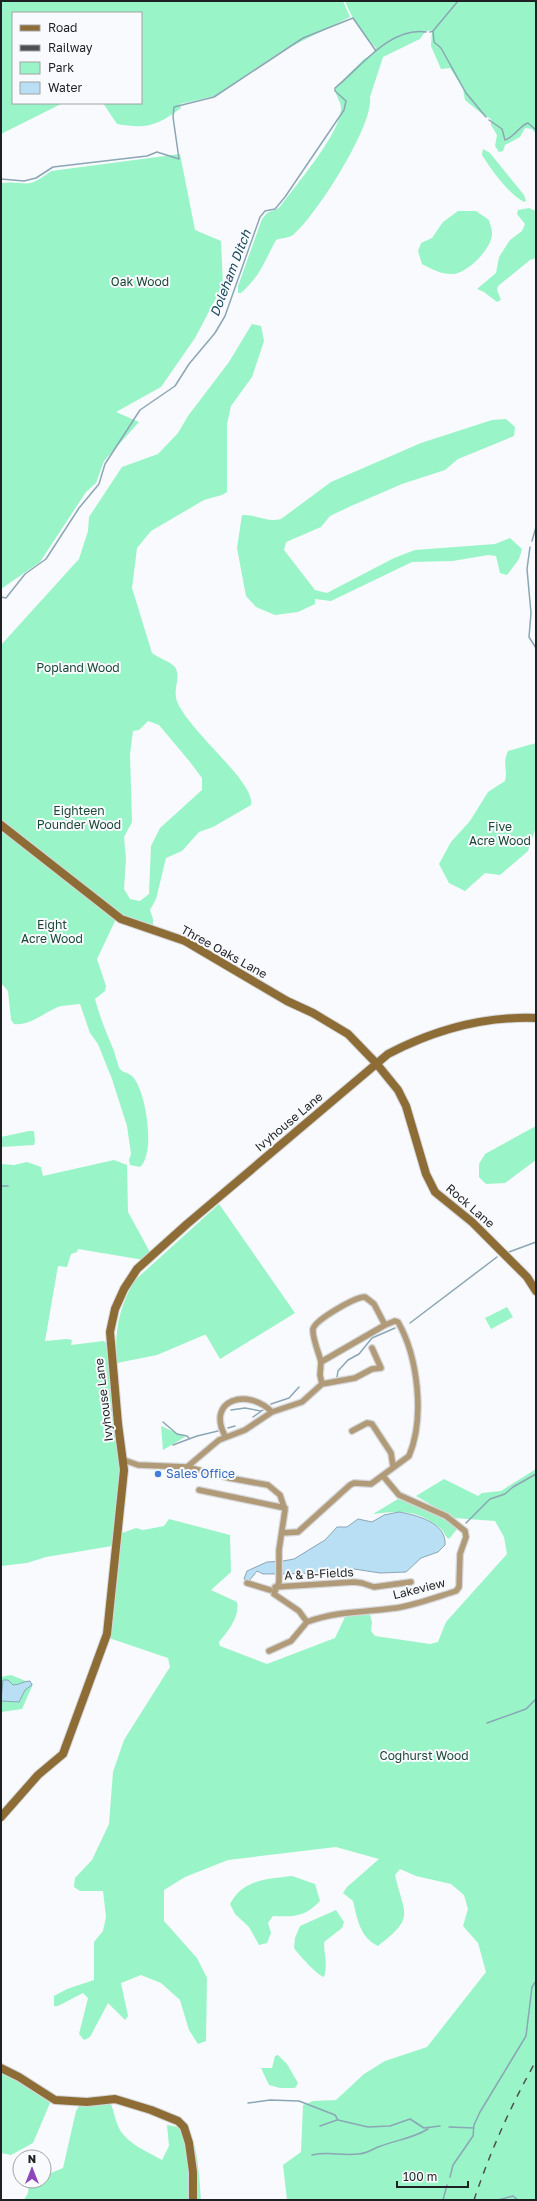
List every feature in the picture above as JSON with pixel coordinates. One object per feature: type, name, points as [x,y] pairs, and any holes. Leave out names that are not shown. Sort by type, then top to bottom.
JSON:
[{"type":"street","name":"Three Oaks Lane","points":[[1,824],[121,919],[185,942],[287,1001],[334,1024],[348,1034],[376,1063]]},
{"type":"street","name":"Ivyhouse Lane","points":[[1,1817],[38,1775],[63,1754],[106,1641],[112,1602],[124,1470],[110,1338],[115,1309],[127,1284],[142,1265],[186,1224],[376,1063],[407,1044],[465,1024],[490,1019],[536,1018]]},
{"type":"street","name":"Rock Lane","points":[[376,1063],[398,1090],[406,1106],[426,1174],[435,1192],[472,1222],[527,1277],[536,1291]]},
{"type":"street","points":[[322,1384],[320,1375],[321,1362],[313,1330],[315,1324],[356,1298],[365,1297],[374,1304],[384,1325]]},
{"type":"street","points":[[282,1533],[298,1532],[350,1485],[354,1483],[371,1484],[393,1466],[409,1456],[418,1412],[414,1360],[402,1330],[395,1321],[384,1325],[321,1362]]},
{"type":"street","points":[[187,1467],[225,1436],[245,1430],[272,1412],[302,1402],[322,1384],[355,1378],[372,1369],[382,1368],[372,1348]]},
{"type":"street","points":[[225,1436],[220,1413],[224,1406],[239,1399],[252,1399],[264,1405],[272,1412]]},
{"type":"street","points":[[352,1431],[367,1423],[372,1424],[391,1453],[393,1466]]},
{"type":"street","points":[[124,1460],[138,1465],[187,1467],[229,1478],[268,1485],[280,1495],[285,1508],[279,1559],[278,1584],[273,1589]]},
{"type":"street","points":[[124,1470],[138,1465]]},
{"type":"street","name":"Lakeview","points":[[307,1622],[325,1616],[373,1609],[396,1608],[456,1591],[459,1587],[461,1551],[466,1537],[465,1531],[446,1516],[399,1495],[382,1476]]},
{"type":"street","points":[[199,1490],[285,1508]]},
{"type":"street","name":"A & B-Fields","points":[[273,1589],[354,1582],[374,1587],[411,1582]]},
{"type":"street","points":[[247,1583],[273,1589]]},
{"type":"street","points":[[269,1651],[291,1642],[307,1622],[299,1611],[275,1596],[273,1589]]},
{"type":"street","points":[[1,2068],[19,2077],[55,2100],[87,2102],[115,2099],[151,2110],[178,2122],[184,2127],[188,2143],[192,2172],[193,2200]]},
{"type":"green space","points":[[1,1],[343,1],[350,17],[282,51],[215,96],[180,104],[181,108],[165,119],[151,125],[136,126],[117,124],[104,104],[142,104],[142,12],[12,12],[12,104],[61,104],[1,134]]},
{"type":"green space","points":[[345,1],[536,1],[536,134],[532,129],[525,128],[520,137],[505,145],[503,151],[499,152],[495,146],[497,135],[491,125],[491,119],[482,114],[465,100],[463,89],[450,68],[441,69],[431,46],[432,30],[425,32],[420,39],[383,57],[370,97],[369,110],[363,128],[342,169],[329,190],[303,225],[293,235],[276,240],[258,274],[241,293],[238,293],[238,286],[262,219],[267,213],[279,208],[333,133],[341,110],[336,93],[336,87],[364,59],[372,55],[376,48],[358,26]]},
{"type":"green space","points":[[483,149],[490,153],[524,195],[526,201],[524,202],[518,198],[501,181],[482,155]]},
{"type":"green space","name":"Oak Wood","points":[[180,154],[195,230],[221,241],[223,285],[195,338],[161,387],[116,412],[139,422],[104,461],[96,483],[86,492],[40,562],[1,589],[1,183],[31,183],[51,171]]},
{"type":"green space","points":[[529,208],[536,211],[536,258],[530,260],[498,286],[497,290],[501,300],[497,302],[484,292],[477,289],[496,273],[499,257],[510,240],[522,231],[525,224],[517,214],[518,210]]},
{"type":"green space","points":[[458,211],[476,211],[489,220],[492,231],[491,239],[489,245],[479,258],[466,269],[454,274],[441,273],[422,264],[418,251],[421,243],[432,238],[443,222]]},
{"type":"green space","points":[[252,324],[261,326],[264,341],[252,377],[231,406],[227,424],[227,492],[204,500],[151,531],[137,548],[132,588],[152,653],[173,665],[177,671],[177,702],[187,718],[233,770],[247,789],[251,798],[251,805],[213,827],[199,832],[182,851],[166,858],[156,899],[150,910],[153,919],[153,926],[134,921],[112,908],[23,836],[1,821],[1,645],[79,559],[88,531],[89,517],[122,467],[158,454],[178,433],[188,416],[229,362]],"holes":[[[148,721],[159,725],[202,778],[202,790],[160,828],[151,846],[149,894],[140,901],[130,899],[124,889],[126,859],[124,837],[132,822],[130,754],[133,731],[139,730]]]},
{"type":"green space","points":[[506,419],[515,427],[514,436],[458,459],[445,470],[402,484],[330,516],[321,527],[286,542],[284,550],[315,590],[327,593],[394,558],[415,550],[495,544],[510,538],[522,549],[519,559],[507,575],[500,573],[496,556],[488,555],[453,561],[412,562],[331,601],[315,599],[315,604],[298,612],[275,615],[256,607],[246,596],[237,548],[242,515],[271,520],[281,519],[331,482],[421,443],[492,420]]},
{"type":"green space","name":"Five Acre Wood","points":[[536,743],[536,827],[528,851],[500,875],[485,873],[465,891],[449,883],[439,864],[451,842],[470,821],[488,792],[505,781],[505,759],[508,751]]},
{"type":"green space","name":"Eight Acre Wood","points":[[1,826],[112,914],[115,921],[97,959],[106,986],[105,991],[95,999],[119,1067],[121,1070],[133,1077],[142,1095],[148,1136],[145,1160],[140,1167],[130,1165],[129,1160],[131,1154],[127,1126],[112,1079],[98,1044],[90,1033],[80,1004],[58,1007],[26,1023],[14,1024],[11,1020],[8,991],[1,983]]},
{"type":"green space","points":[[536,1126],[536,1160],[505,1183],[486,1184],[479,1177],[479,1164],[485,1154]]},
{"type":"green space","points":[[34,1131],[34,1145],[1,1147],[1,1137]]},
{"type":"green space","points":[[114,1160],[127,1165],[128,1212],[151,1254],[144,1260],[78,1249],[77,1252],[71,1254],[67,1267],[58,1266],[45,1341],[67,1339],[72,1340],[71,1345],[103,1341],[108,1343],[116,1442],[121,1464],[112,1546],[46,1557],[27,1563],[1,1566],[1,1164],[14,1165],[27,1162],[41,1167],[43,1176]]},
{"type":"green space","points":[[219,1204],[295,1313],[220,1359],[206,1335],[204,1335],[157,1355],[117,1363],[116,1341],[119,1320],[121,1311],[134,1281]]},
{"type":"green space","points":[[507,1307],[513,1317],[491,1329],[485,1318]]},
{"type":"green space","points":[[161,1426],[185,1437],[163,1450]]},
{"type":"green space","name":"Coghurst Wood","points":[[536,1469],[536,2200],[287,2200],[283,2165],[301,2152],[303,2105],[313,2101],[336,2100],[364,2074],[385,2061],[427,2047],[486,1972],[478,1943],[463,1926],[468,1909],[464,1895],[451,1884],[416,1876],[400,1869],[395,1875],[404,1907],[402,1921],[398,1928],[378,1946],[367,1938],[360,1927],[353,1901],[343,1893],[347,1887],[379,1859],[336,1847],[228,1860],[185,1877],[164,1890],[164,1921],[197,1958],[207,1978],[206,2041],[198,2044],[189,2030],[180,2000],[161,1983],[141,1975],[121,1983],[128,2016],[125,2020],[108,2003],[90,2037],[84,2040],[79,2034],[88,1998],[83,1993],[58,2006],[54,2006],[54,1996],[67,1989],[94,1980],[94,1942],[103,1931],[106,1917],[103,1891],[80,1891],[74,1887],[75,1878],[92,1860],[109,1824],[113,1772],[124,1740],[170,1667],[168,1658],[109,1638],[122,1533],[136,1528],[143,1530],[164,1526],[169,1519],[230,1535],[231,1572],[211,1590],[237,1602],[237,1613],[219,1642],[220,1646],[267,1664],[335,1638],[345,1617],[360,1613],[370,1615],[372,1622],[371,1631],[375,1636],[430,1644],[438,1642],[446,1622],[507,1554],[504,1537],[495,1521],[454,1518],[416,1496],[444,1479],[478,1496],[482,1493],[501,1491]]},
{"type":"green space","points":[[398,1499],[435,1510],[458,1528],[449,1539],[440,1528],[424,1517],[416,1514],[392,1512],[373,1514]]},
{"type":"green space","points":[[11,1675],[33,1684],[22,1709],[1,1712],[1,1677]]},
{"type":"green space","points":[[292,1876],[315,1884],[320,1901],[309,1910],[299,1915],[273,1916],[268,1923],[271,1933],[267,1943],[259,1945],[249,1927],[235,1914],[230,1904],[235,1896],[249,1885],[265,1880]]},
{"type":"green space","points":[[336,1910],[344,1922],[342,1928],[324,1942],[326,1964],[324,1977],[313,1969],[294,1948],[295,1938],[300,1926]]},
{"type":"green space","points":[[278,2055],[287,2064],[298,2083],[295,2088],[280,2088],[269,2085],[261,2068],[272,2068],[275,2056]]},
{"type":"green space","points":[[1,2072],[27,2085],[50,2103],[33,2143],[22,2149],[12,2149],[11,2155],[1,2153]]},
{"type":"green space","points":[[108,2098],[117,2124],[122,2133],[132,2143],[162,2160],[169,2146],[167,2125],[180,2128],[188,2133],[193,2141],[197,2157],[201,2200],[24,2200],[28,2189],[52,2189],[52,2173],[63,2168],[76,2111],[81,2103]]},
{"type":"water","points":[[399,1512],[414,1515],[430,1521],[441,1531],[444,1537],[445,1545],[438,1552],[421,1558],[406,1572],[380,1573],[354,1569],[342,1573],[263,1574],[257,1571],[249,1581],[244,1579],[247,1571],[267,1562],[294,1559],[325,1540],[337,1527],[347,1527],[358,1519],[372,1522],[384,1515]]},
{"type":"water","points":[[3,1680],[8,1680],[13,1685],[30,1681],[32,1685],[25,1690],[19,1702],[1,1701]]},
{"type":"waterway","name":"Doleham Ditch","points":[[430,32],[433,31],[458,1]]},
{"type":"waterway","points":[[1,179],[24,181],[36,178],[53,167],[147,156],[157,152],[179,159],[173,117],[174,107],[214,97],[303,38],[353,18],[376,51]]},
{"type":"waterway","points":[[433,31],[434,42],[441,48],[466,93],[486,117]]},
{"type":"waterway","name":"Doleham Ditch","points":[[1,597],[6,598],[25,574],[46,559],[79,508],[99,484],[105,464],[140,410],[175,386],[189,364],[215,333],[225,316],[260,217],[265,211],[275,209],[285,197],[344,110],[346,101],[335,91],[335,88],[376,50],[388,42],[400,35],[413,32],[426,32]]},
{"type":"waterway","points":[[489,120],[502,129],[505,140],[528,123],[536,130]]},
{"type":"waterway","points":[[532,541],[536,527]]},
{"type":"waterway","points":[[530,547],[527,569],[531,613],[529,637],[536,648]]},
{"type":"waterway","points":[[1,1186],[8,1186]]},
{"type":"waterway","points":[[509,1252],[536,1242]]},
{"type":"waterway","points":[[410,1323],[497,1257]]},
{"type":"waterway","points":[[337,1377],[338,1371],[348,1360],[359,1354],[372,1338],[395,1328]]},
{"type":"waterway","points":[[271,1404],[289,1398],[299,1387]]},
{"type":"waterway","points":[[231,1410],[245,1408],[261,1411]]},
{"type":"waterway","points":[[253,1417],[263,1410]]},
{"type":"waterway","points":[[163,1422],[177,1434],[187,1436],[189,1438]]},
{"type":"waterway","points":[[228,1428],[235,1426]]},
{"type":"waterway","points":[[173,1445],[197,1436],[218,1431]]},
{"type":"waterway","points":[[466,1523],[490,1499],[505,1494],[513,1487],[536,1474]]},
{"type":"waterway","points":[[487,1723],[526,1709],[536,1699]]},
{"type":"waterway","points":[[450,2177],[453,2165],[473,2136],[474,2125],[480,2112],[526,2036],[532,1987],[536,1981]]},
{"type":"waterway","points":[[248,2103],[270,2100],[299,2101],[335,2115],[338,2120],[368,2127],[390,2126],[410,2119],[424,2128],[440,2126]]},
{"type":"waterway","points":[[320,2126],[337,2120]]},
{"type":"waterway","points":[[449,2127],[474,2128]]},
{"type":"waterway","points":[[312,2155],[324,2153],[364,2153],[416,2135],[428,2129]]},
{"type":"waterway","points":[[443,2200],[447,2185]]},
{"type":"waterway","points":[[498,2200],[513,2196],[518,2200]]},
{"type":"railway","points":[[474,2200],[502,2129],[536,2061]]},
{"type":"place","name":"Sales Office","points":[[158,1474]]},
{"type":"park label","name":"Popland Wood","points":[[78,668]]},
{"type":"park label","name":"Eighteen Pounder Wood","points":[[79,818]]}]
